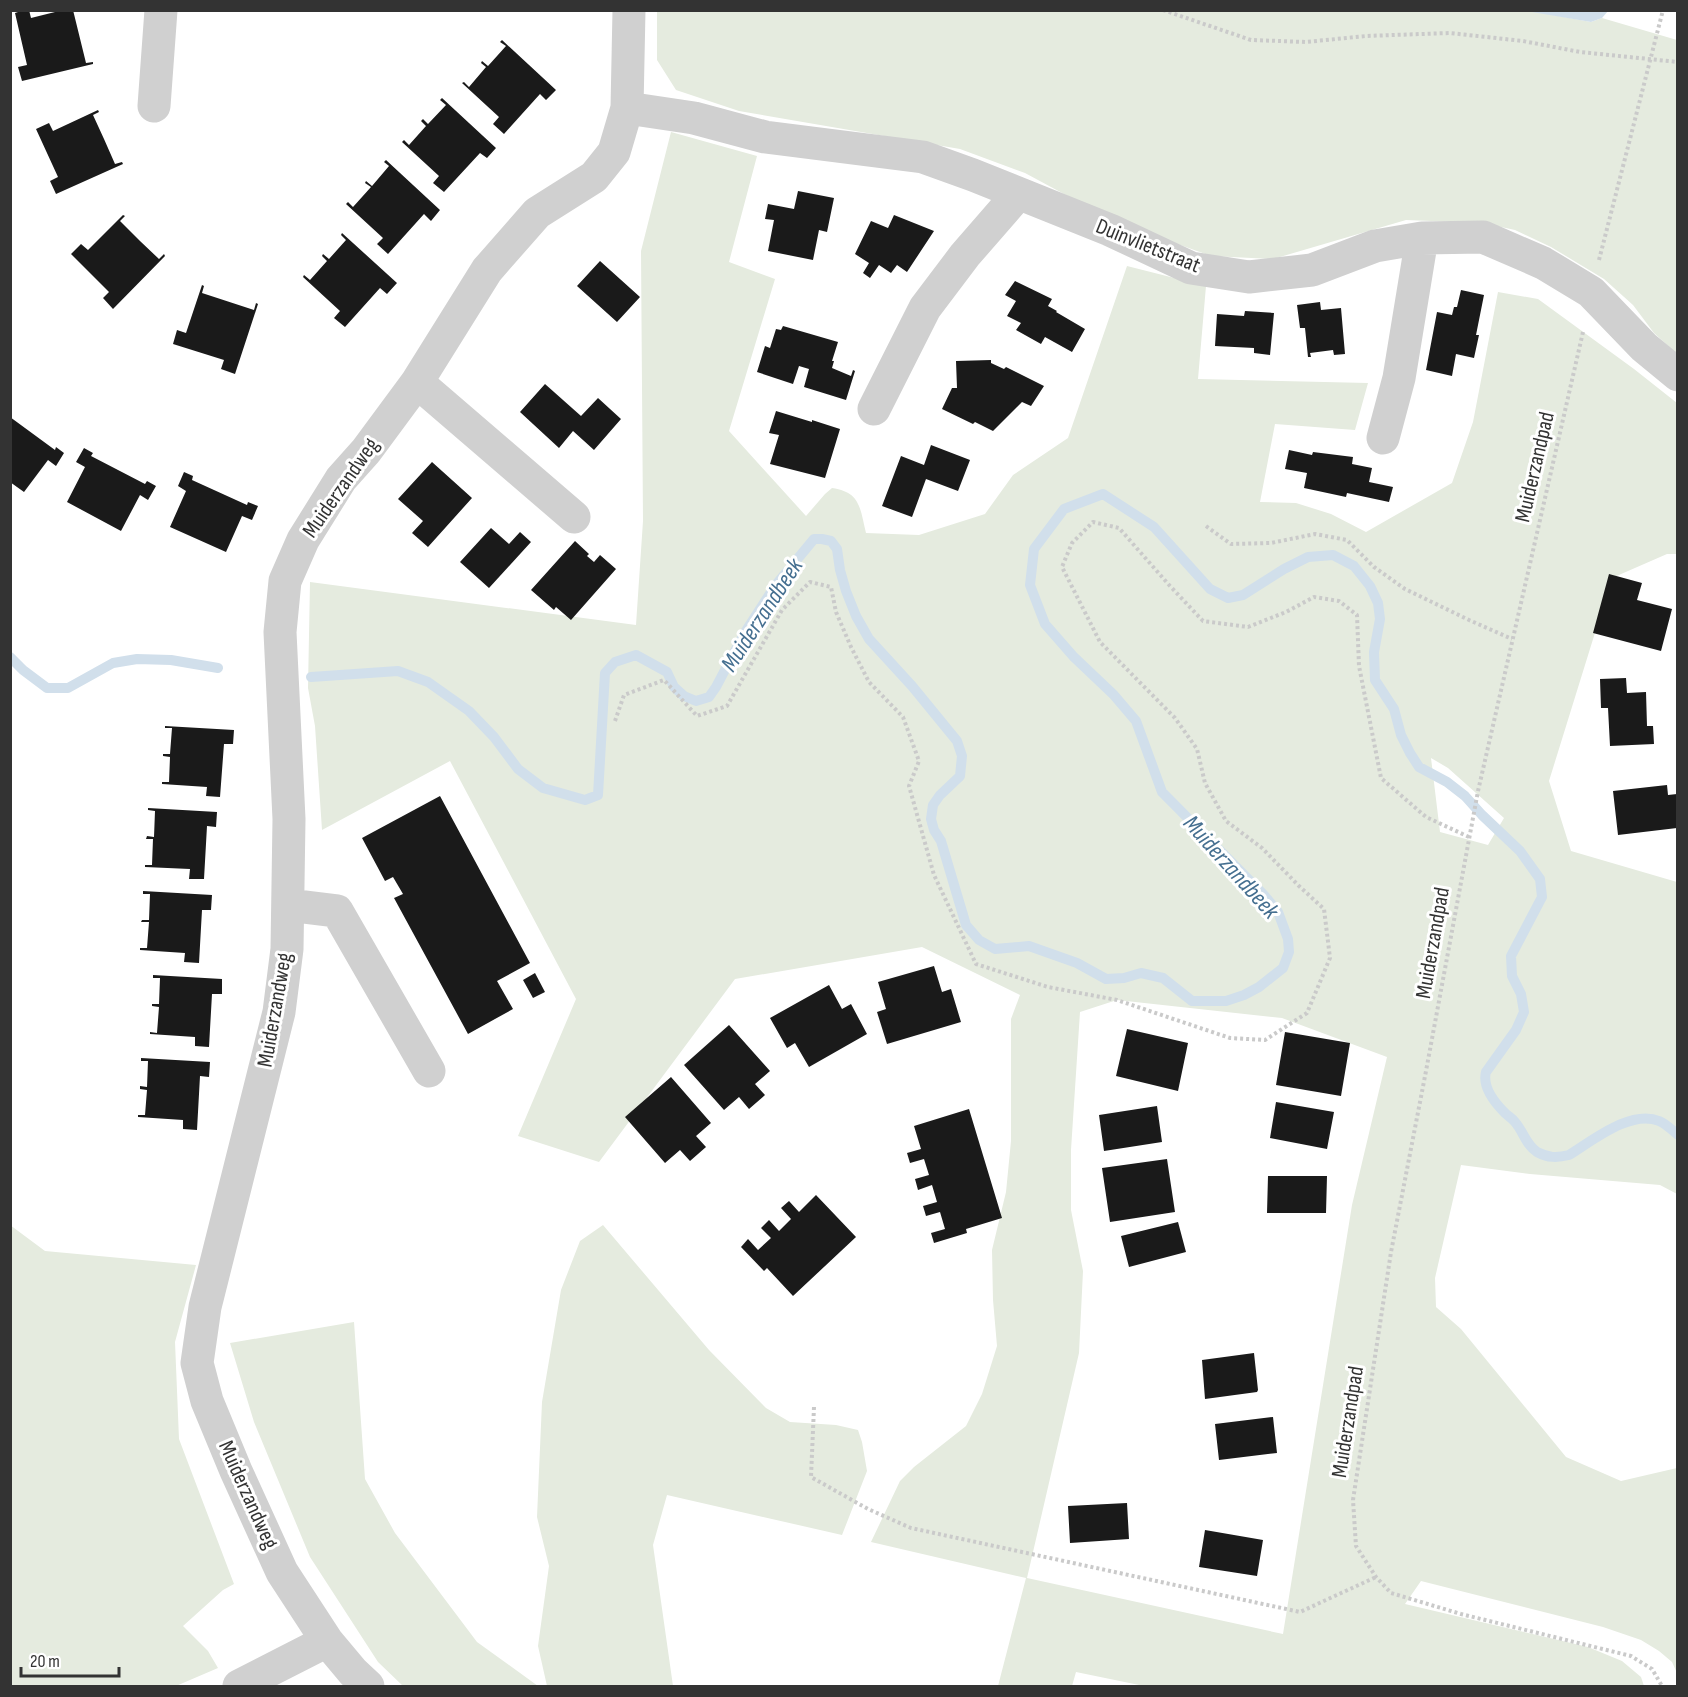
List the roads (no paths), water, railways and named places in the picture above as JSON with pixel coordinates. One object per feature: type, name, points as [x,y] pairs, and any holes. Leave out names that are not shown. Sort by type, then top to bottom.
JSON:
[{"type":"street","points":[[154,106],[161,10]]},
{"type":"street","name":"Muiderzandweg","points":[[369,1686],[353,1672],[327,1641],[282,1572],[207,1401],[197,1363],[205,1307],[279,1012],[287,949],[289,819],[280,632],[285,581],[303,540],[341,479],[366,451],[417,382],[487,270],[537,213],[594,177],[614,152],[627,108],[629,10]]},
{"type":"street","name":"Duinvlietstraat","points":[[627,108],[694,118],[765,137],[923,157],[1110,230],[1191,268],[1249,277],[1312,270],[1375,246],[1422,238],[1484,237],[1543,263],[1591,292],[1644,347],[1677,375]]},
{"type":"street","points":[[874,409],[925,308],[965,255],[1018,194]]},
{"type":"street","points":[[1383,438],[1399,378],[1422,238]]},
{"type":"street","points":[[417,382],[574,517]]},
{"type":"street","points":[[288,905],[337,911],[429,1071]]},
{"type":"street","points":[[239,1686],[327,1641]]},
{"type":"waterway","name":"Muiderzandbeek","points":[[311,677],[398,671],[428,682],[469,711],[494,737],[518,769],[543,788],[585,800],[598,795],[605,673],[615,662],[636,655],[667,672],[674,687],[684,696],[696,701],[709,697],[744,634],[775,586],[814,539],[831,541],[837,549],[846,591],[869,639],[912,686],[957,741],[962,756],[960,776],[933,805],[931,819],[934,830],[941,841],[966,925],[979,940],[995,949],[1029,946],[1077,963],[1106,979],[1124,978],[1141,973],[1163,978],[1192,1001],[1226,1001],[1259,987],[1283,968],[1289,952],[1288,939],[1278,912],[1162,792],[1136,721],[1045,624],[1030,585],[1034,549],[1064,509],[1103,494],[1154,527],[1210,589],[1228,598],[1243,595],[1308,557],[1333,555],[1354,566],[1370,586],[1378,603],[1380,619],[1374,652],[1375,680],[1394,709],[1401,735],[1410,753],[1419,767],[1447,782],[1465,796],[1520,851],[1540,879],[1542,897],[1511,956],[1512,976],[1521,994],[1524,1012],[1516,1030],[1486,1072],[1485,1078],[1490,1094],[1515,1122],[1533,1149],[1549,1156],[1569,1155],[1612,1128],[1636,1119],[1648,1118],[1659,1121],[1678,1135]]},
{"type":"waterway","name":"Muiderzandbeek","points":[[10,657],[47,688],[68,688],[113,663],[137,659],[171,660],[218,668]]}]
